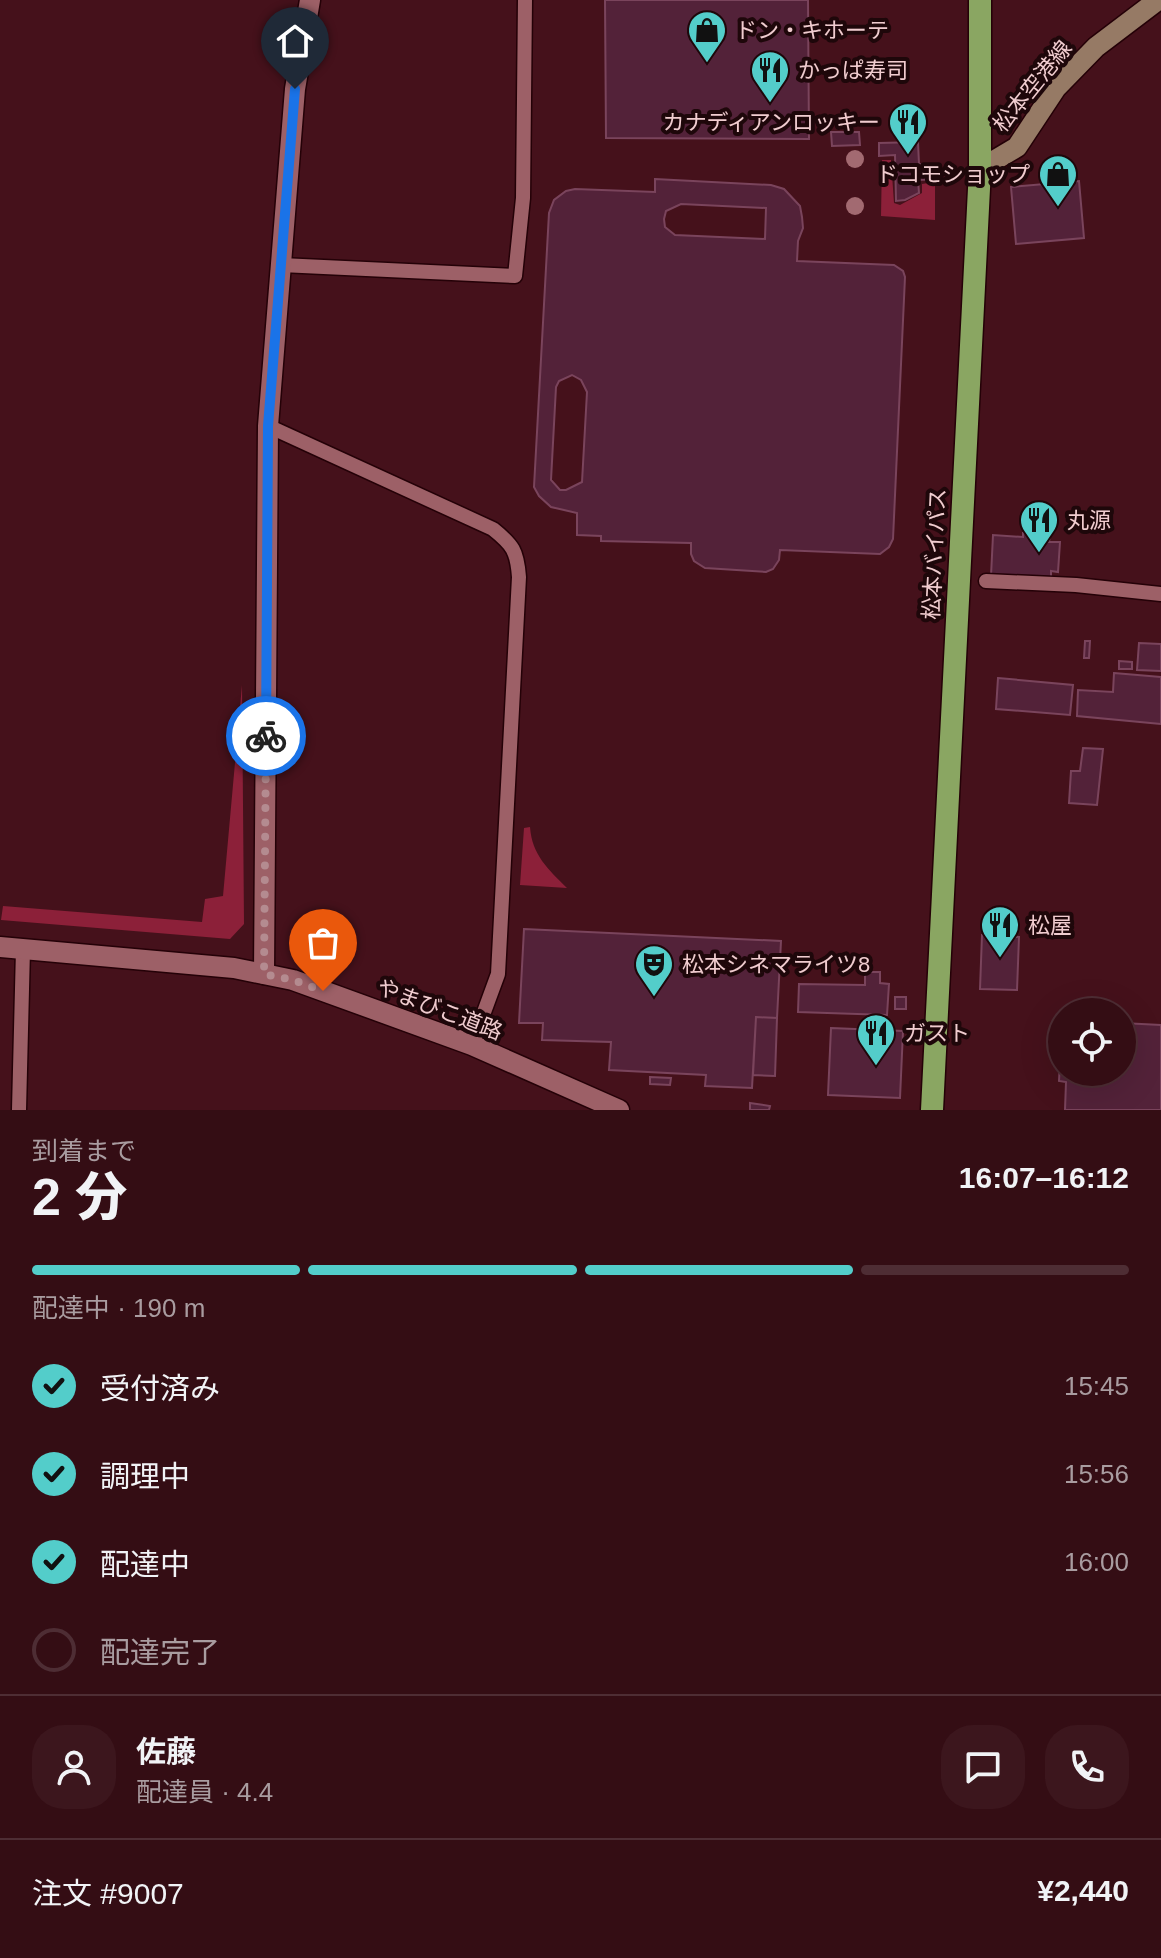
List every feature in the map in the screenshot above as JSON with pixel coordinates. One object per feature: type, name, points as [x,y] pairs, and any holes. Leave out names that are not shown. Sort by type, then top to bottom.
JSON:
[{"type":"highway","name":"松本バイパス","points":[[932,1110],[980,169],[980,0]]},
{"type":"main road","name":"松本空港線","points":[[980,169],[1017,147],[1056,88],[1076,67],[1096,47],[1158,0]]},
{"type":"street","points":[[264,974],[268,426],[295,89],[310,0]]},
{"type":"street","name":"やまびこ道路","points":[[0,947],[234,968],[293,980],[472,1045],[619,1110]]},
{"type":"lane","points":[[281,265],[515,276],[523,198],[525,0]]},
{"type":"lane","points":[[268,426],[493,529],[511,543],[518,557],[498,974],[472,1045]]},
{"type":"lane","points":[[986,581],[1076,585],[1161,594]]},
{"type":"lane","points":[[19,1110],[23,949]]},
{"type":"shaded area","points":[[882,160],[891,160],[894,203],[900,205],[922,193],[922,184],[935,182],[935,220],[881,216]]},
{"type":"shaded area","points":[[242,685],[244,924],[230,939],[1,920],[3,906],[202,922],[205,899],[223,896]]},
{"type":"shaded area","points":[[530,827],[538,854],[567,888],[520,885],[524,828]]},
{"type":"building","name":"ドン・キホーテ","points":[[605,0],[808,0],[809,139],[606,138]]},
{"type":"building","points":[[831,132],[859,132],[860,145],[832,146]]},
{"type":"building","points":[[918,142],[919,164],[937,164],[938,179],[918,180],[919,193],[896,201],[895,155],[879,156],[879,143]]},
{"type":"building","points":[[655,179],[771,185],[784,189],[800,206],[802,217],[797,261],[894,265],[903,271],[893,539],[880,554],[780,550],[779,560],[773,569],[766,572],[705,568],[694,561],[691,543],[601,541],[601,536],[577,535],[577,513],[551,507],[539,496],[534,487],[549,213],[554,200],[566,191],[575,189],[655,192]],"holes":[[[681,204],[766,208],[765,239],[675,235],[665,227],[664,219],[666,211]],[[572,375],[581,380],[587,392],[582,482],[560,490],[551,480],[556,387],[559,381]]]},
{"type":"building","points":[[1079,181],[1084,238],[1016,244],[1011,187]]},
{"type":"building","points":[[1023,533],[1050,535],[1049,542],[1060,542],[1058,572],[1051,571],[1051,579],[991,576],[993,535],[1023,537]]},
{"type":"building","points":[[1085,641],[1090,641],[1089,658],[1084,658]]},
{"type":"building","points":[[1139,643],[1161,644],[1161,671],[1137,670]]},
{"type":"building","points":[[1119,661],[1132,662],[1132,669],[1119,669]]},
{"type":"building","points":[[1114,673],[1161,677],[1161,724],[1077,716],[1078,690],[1113,692]]},
{"type":"building","points":[[998,678],[1073,685],[1070,715],[996,709]]},
{"type":"building","points":[[1083,748],[1103,749],[1097,805],[1069,803],[1071,771],[1080,771]]},
{"type":"building","points":[[524,929],[781,941],[777,1018],[756,1017],[752,1088],[705,1086],[706,1075],[609,1070],[611,1042],[542,1040],[543,1023],[519,1023]]},
{"type":"building","points":[[982,935],[1019,937],[1017,990],[980,989]]},
{"type":"building","points":[[865,972],[880,972],[880,983],[889,984],[887,1015],[798,1012],[799,984],[865,985]]},
{"type":"building","points":[[895,997],[906,997],[906,1009],[895,1009]]},
{"type":"building","points":[[756,1017],[777,1018],[775,1076],[753,1075]]},
{"type":"building","points":[[1136,1024],[1161,1025],[1161,1110],[1065,1110],[1066,1086],[1136,1086]]},
{"type":"building","points":[[831,1028],[903,1031],[900,1098],[828,1095]]},
{"type":"building","points":[[650,1077],[671,1078],[670,1085],[650,1084]]},
{"type":"building","points":[[750,1103],[770,1106],[769,1110],[750,1110]]},
{"type":"way so far","points":[[266,736],[264,974],[323,991]]},
{"type":"place","name":"ドン・キホーテ","points":[[707,64]]},
{"type":"place","name":"かっぱ寿司","points":[[770,104]]},
{"type":"place","name":"カナディアンロッキー","points":[[908,156]]},
{"type":"place","name":"ドコモショップ","points":[[1058,208]]},
{"type":"place","name":"丸源","points":[[1039,554]]},
{"type":"place","name":"松屋","points":[[1000,959]]},
{"type":"place","name":"松本シネマライツ8","points":[[654,998]]},
{"type":"place","name":"ガスト","points":[[876,1067]]},
{"type":"route","points":[[266,736],[268,426],[295,89]]}]
